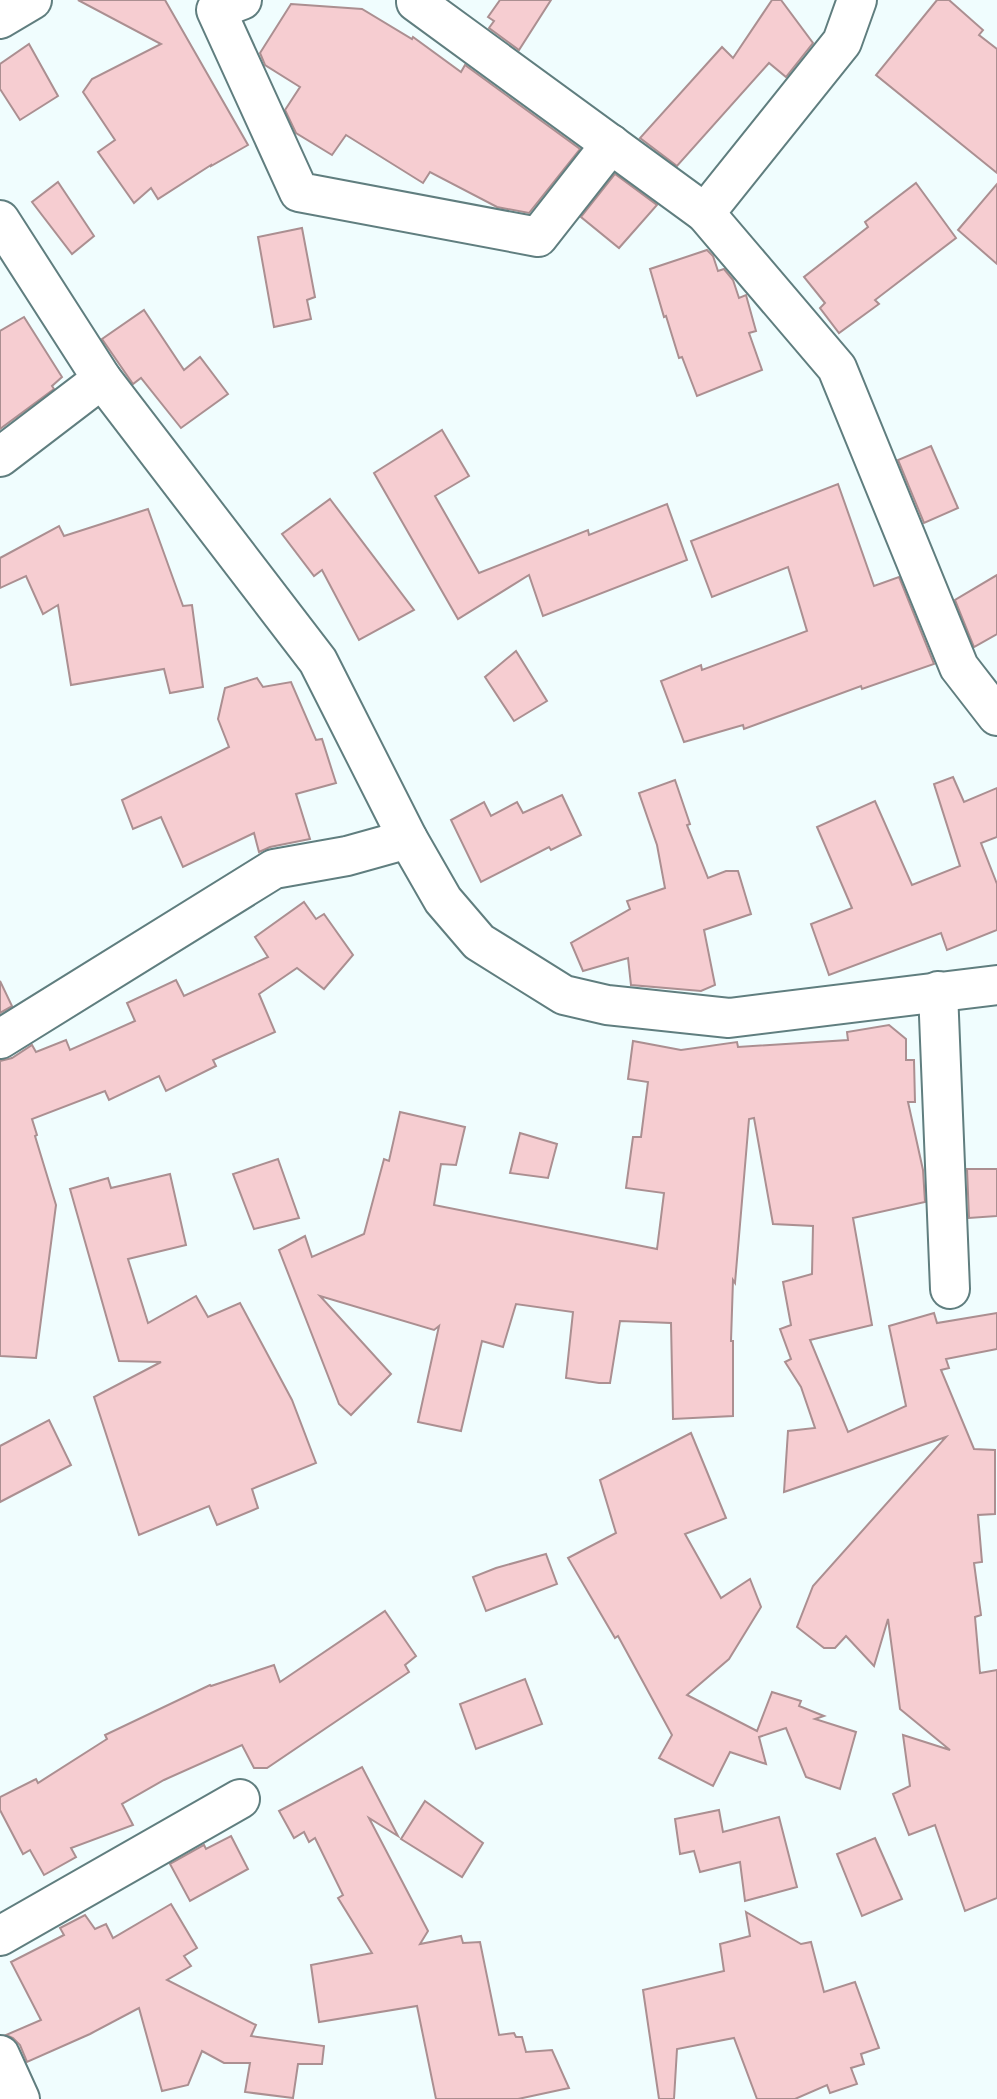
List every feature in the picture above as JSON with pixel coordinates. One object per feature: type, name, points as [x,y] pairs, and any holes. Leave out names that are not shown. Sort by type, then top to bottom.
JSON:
[{"type":"street","points":[[0,19],[32,0]]},
{"type":"street","points":[[242,0],[216,10],[299,192],[538,237],[611,144]]},
{"type":"street","points":[[705,213],[842,42],[857,0]]},
{"type":"street","points":[[415,1],[705,213],[837,368],[959,667],[997,716]]},
{"type":"street","points":[[0,220],[102,379],[318,661],[408,839],[443,900],[479,942],[564,995],[607,1005],[729,1018],[997,985]]},
{"type":"street","points":[[0,457],[102,379]]},
{"type":"street","points":[[0,1039],[274,869],[347,856],[408,839]]},
{"type":"street","points":[[938,991],[950,1289]]},
{"type":"street","points":[[0,1936],[240,1799]]},
{"type":"street","points":[[0,2055],[20,2099]]},
{"type":"building","points":[[78,0],[165,0],[248,145],[158,199],[151,188],[134,203],[98,152],[115,140],[83,92],[92,79],[161,44]]},
{"type":"building","points":[[500,0],[551,0],[519,50],[489,28],[494,21],[488,17]]},
{"type":"building","points":[[772,0],[781,0],[813,43],[786,77],[769,63],[677,166],[640,138],[722,47],[733,58]]},
{"type":"building","points":[[937,0],[949,0],[983,30],[979,35],[997,49],[997,173],[876,75]]},
{"type":"building","points":[[291,4],[362,9],[412,39],[413,37],[461,72],[465,65],[580,149],[529,213],[497,207],[430,172],[423,183],[346,135],[332,155],[296,133],[285,110],[300,87],[265,65],[260,53]]},
{"type":"building","points":[[29,44],[58,96],[20,120],[0,89],[0,64]]},
{"type":"building","points":[[615,174],[657,205],[619,248],[581,217]]},
{"type":"building","points":[[58,182],[94,236],[72,254],[32,202]]},
{"type":"building","points":[[916,183],[956,238],[875,300],[879,304],[839,333],[820,308],[825,303],[804,277],[868,227],[865,222]]},
{"type":"building","points":[[997,184],[997,264],[958,230]]},
{"type":"building","points":[[302,228],[315,297],[307,300],[311,319],[274,327],[258,237]]},
{"type":"building","points":[[707,250],[713,256],[718,271],[724,269],[733,280],[739,298],[746,295],[756,331],[749,333],[762,370],[697,396],[682,357],[679,358],[650,269]]},
{"type":"building","points":[[144,310],[184,370],[200,357],[228,394],[181,428],[141,378],[133,384],[102,339]]},
{"type":"building","points":[[24,317],[62,377],[52,386],[54,389],[0,429],[0,331]]},
{"type":"building","points":[[442,430],[469,476],[435,496],[479,573],[588,530],[589,535],[667,504],[687,560],[543,616],[529,575],[458,619],[374,473]]},
{"type":"building","points":[[931,446],[958,508],[924,523],[898,460]]},
{"type":"building","points":[[838,484],[874,586],[899,577],[934,664],[862,689],[861,686],[744,729],[743,725],[684,742],[661,681],[701,665],[702,670],[807,631],[788,567],[712,597],[691,541]]},
{"type":"building","points":[[330,499],[414,610],[359,640],[322,570],[314,576],[282,534]]},
{"type":"building","points":[[148,509],[183,606],[192,605],[203,687],[170,693],[164,669],[71,685],[58,605],[43,614],[26,576],[0,588],[0,558],[59,526],[64,536]]},
{"type":"building","points":[[997,575],[997,634],[974,647],[955,600]]},
{"type":"building","points":[[516,651],[547,701],[514,721],[485,677]]},
{"type":"building","points":[[257,678],[263,687],[291,682],[316,740],[322,739],[336,783],[296,794],[310,839],[270,847],[259,852],[254,833],[183,867],[161,817],[133,829],[122,800],[229,747],[218,719],[225,688]]},
{"type":"building","points":[[953,777],[964,802],[997,788],[997,837],[981,843],[997,884],[997,930],[947,950],[941,933],[829,975],[811,924],[852,908],[817,827],[875,801],[912,885],[960,866],[934,784]]},
{"type":"building","points":[[675,780],[690,824],[687,825],[708,878],[726,871],[738,871],[751,914],[704,930],[715,985],[701,991],[631,985],[628,958],[583,971],[571,943],[630,909],[627,901],[665,888],[657,845],[639,793]]},
{"type":"building","points":[[562,795],[581,835],[551,850],[549,847],[481,882],[451,820],[484,802],[491,816],[517,802],[523,813]]},
{"type":"building","points":[[304,902],[316,919],[324,914],[353,955],[324,989],[297,968],[259,994],[275,1032],[213,1060],[216,1066],[166,1091],[159,1076],[109,1100],[105,1091],[32,1119],[56,1205],[36,1358],[0,1356],[0,1061],[12,1058],[32,1045],[36,1052],[66,1040],[70,1050],[135,1021],[127,1003],[176,980],[184,996],[268,957],[255,937]]},
{"type":"building","points":[[0,981],[12,1006],[0,1013]]},
{"type":"building","points":[[889,1025],[906,1039],[906,1060],[914,1060],[915,1102],[908,1102],[923,1170],[925,1202],[853,1218],[872,1325],[810,1340],[848,1432],[906,1406],[889,1326],[934,1313],[937,1323],[997,1313],[997,1349],[946,1359],[949,1368],[941,1370],[974,1449],[995,1450],[995,1514],[978,1515],[982,1562],[974,1563],[981,1615],[975,1617],[980,1673],[997,1670],[997,1898],[965,1911],[935,1825],[909,1835],[893,1794],[910,1786],[903,1735],[950,1750],[900,1709],[888,1619],[874,1666],[846,1636],[835,1648],[824,1648],[797,1627],[813,1586],[946,1437],[784,1492],[788,1431],[815,1428],[801,1387],[785,1362],[791,1359],[780,1329],[791,1325],[783,1282],[812,1274],[813,1226],[773,1224],[754,1118],[749,1119],[735,1283],[733,1280],[733,1416],[673,1419],[671,1323],[620,1321],[610,1383],[599,1383],[566,1378],[573,1312],[516,1304],[503,1347],[482,1341],[461,1431],[418,1422],[439,1326],[434,1330],[320,1296],[391,1374],[351,1415],[339,1404],[279,1250],[305,1236],[312,1257],[364,1234],[384,1159],[389,1161],[400,1112],[465,1127],[456,1165],[441,1164],[434,1205],[657,1249],[664,1193],[626,1188],[633,1137],[641,1137],[648,1082],[628,1079],[633,1041],[681,1050],[737,1042],[738,1047],[848,1040],[847,1032]]},
{"type":"building","points":[[520,1133],[557,1144],[548,1178],[510,1173]]},
{"type":"building","points":[[278,1159],[299,1218],[254,1229],[233,1174]]},
{"type":"building","points":[[967,1169],[997,1169],[997,1216],[969,1218]]},
{"type":"building","points":[[170,1174],[186,1245],[128,1259],[148,1323],[196,1296],[208,1317],[240,1303],[292,1400],[316,1463],[252,1489],[258,1508],[217,1525],[209,1506],[139,1535],[94,1397],[161,1362],[119,1361],[70,1189],[108,1178],[111,1188]]},
{"type":"building","points":[[49,1420],[71,1465],[0,1502],[0,1446]]},
{"type":"building","points":[[691,1433],[726,1518],[685,1534],[721,1598],[750,1579],[761,1607],[729,1659],[687,1695],[757,1731],[772,1692],[801,1701],[799,1706],[824,1716],[815,1719],[856,1732],[840,1789],[806,1777],[786,1728],[759,1737],[766,1764],[730,1752],[713,1786],[659,1758],[672,1735],[618,1636],[615,1638],[568,1558],[616,1533],[600,1480]]},
{"type":"building","points":[[546,1554],[557,1584],[486,1611],[473,1577]]},
{"type":"building","points":[[385,1611],[416,1656],[405,1665],[409,1672],[267,1768],[254,1768],[242,1745],[164,1780],[122,1804],[133,1825],[71,1848],[76,1857],[44,1875],[30,1850],[23,1854],[0,1810],[0,1797],[36,1779],[38,1783],[107,1739],[105,1735],[210,1685],[274,1665],[280,1682]]},
{"type":"building","points":[[525,1679],[542,1724],[476,1749],[460,1704]]},
{"type":"building","points":[[362,1767],[398,1836],[369,1818],[428,1931],[420,1944],[461,1936],[463,1943],[480,1942],[499,2035],[514,2033],[516,2037],[522,2037],[526,2052],[552,2050],[569,2088],[518,2099],[436,2099],[417,2006],[319,2022],[311,1965],[372,1953],[338,1898],[343,1895],[315,1838],[309,1842],[304,1832],[294,1838],[279,1811]]},
{"type":"building","points":[[425,1801],[483,1843],[462,1877],[401,1839]]},
{"type":"building","points":[[719,1810],[723,1832],[779,1817],[797,1887],[745,1901],[740,1862],[700,1872],[694,1851],[680,1854],[675,1819]]},
{"type":"building","points":[[231,1836],[248,1869],[190,1901],[170,1864],[204,1845],[206,1849]]},
{"type":"building","points":[[875,1838],[902,1899],[862,1916],[837,1854]]},
{"type":"building","points":[[171,1904],[197,1948],[184,1956],[191,1966],[167,1980],[256,2025],[251,2036],[324,2046],[322,2064],[298,2064],[293,2098],[245,2092],[250,2063],[224,2063],[202,2051],[188,2085],[162,2091],[139,2008],[90,2034],[27,2062],[20,2045],[6,2035],[41,2020],[11,1962],[64,1935],[60,1928],[85,1915],[95,1929],[106,1924],[113,1938]]},
{"type":"building","points":[[746,1912],[801,1944],[811,1942],[824,1992],[855,1982],[879,2048],[861,2054],[864,2064],[851,2068],[857,2084],[830,2093],[827,2085],[795,2099],[757,2099],[734,2038],[677,2049],[674,2099],[659,2099],[643,1990],[724,1971],[720,1944],[750,1936]]}]
